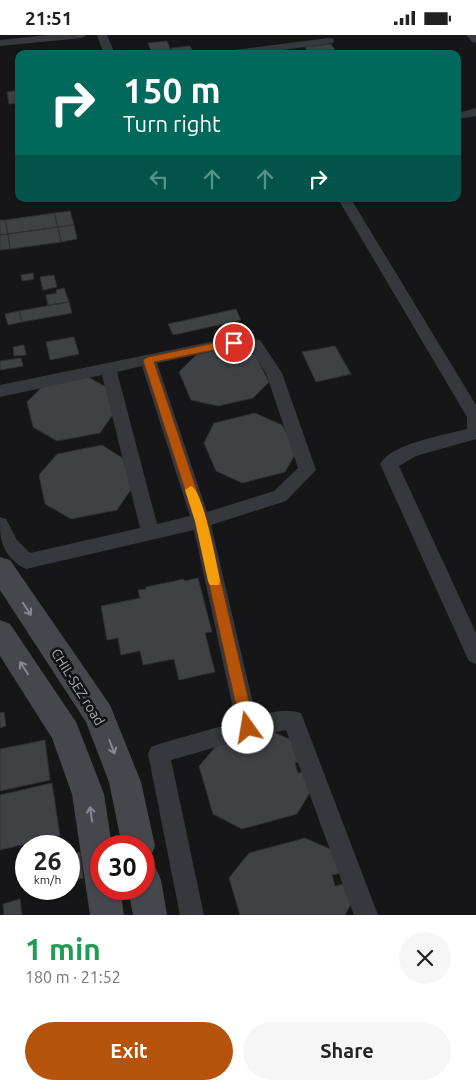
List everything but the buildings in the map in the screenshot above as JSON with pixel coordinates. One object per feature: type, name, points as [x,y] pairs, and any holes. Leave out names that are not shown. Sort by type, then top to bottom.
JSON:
[{"type":"street","points":[[0,43],[82,35]]},
{"type":"street","points":[[102,35],[108,50]]},
{"type":"street","points":[[472,35],[476,40]]},
{"type":"street","points":[[261,49],[330,41]]},
{"type":"street","points":[[461,115],[476,112]]},
{"type":"street","points":[[346,202],[475,417],[476,433],[410,451],[389,464],[476,655]]},
{"type":"street","points":[[0,391],[234,343],[254,344],[274,373],[307,470],[280,496],[201,521],[26,561],[10,545],[0,524]]},
{"type":"street","points":[[148,360],[201,521],[248,728]]},
{"type":"street","points":[[108,369],[150,532]]},
{"type":"street","name":"CHIL-SEZ road","points":[[0,568],[99,715],[126,782],[136,835]]},
{"type":"street","points":[[0,632],[65,732],[88,794],[94,835]]},
{"type":"street","points":[[192,915],[159,754],[279,720],[293,720],[366,915]]},
{"type":"street","points":[[105,900],[107,915]]},
{"type":"street","points":[[148,900],[150,915]]},
{"type":"slow traffic","points":[[191,490],[201,521],[214,581]]},
{"type":"route","points":[[234,343],[148,360],[201,521],[248,728]]}]
